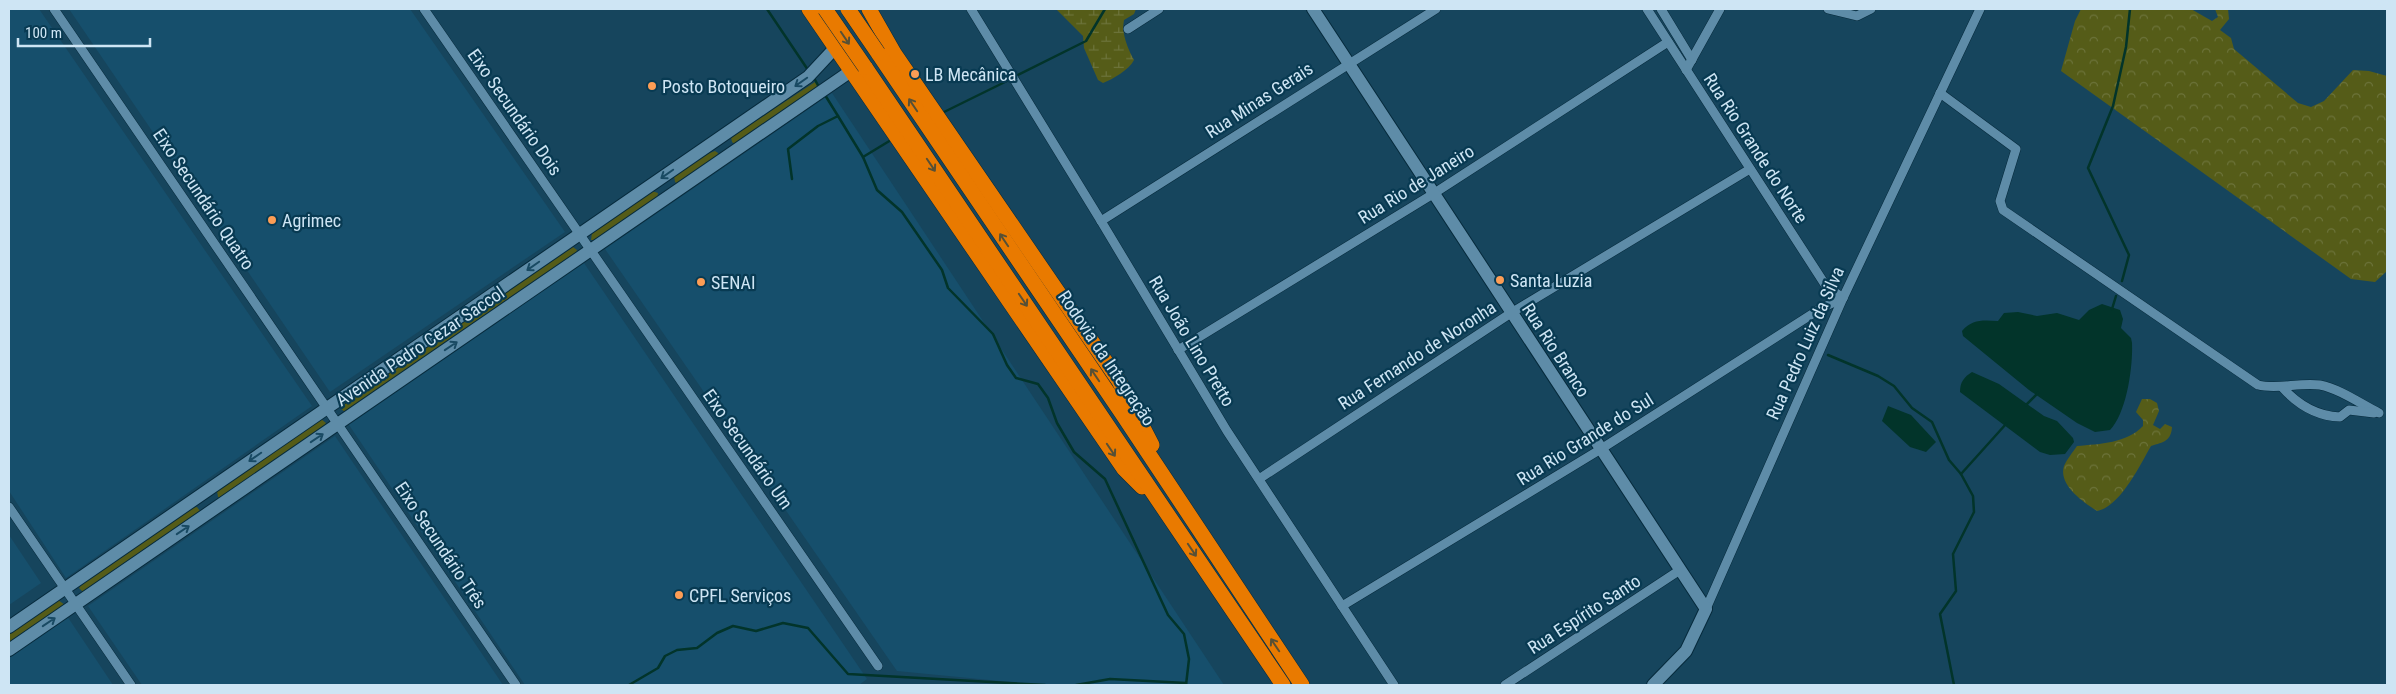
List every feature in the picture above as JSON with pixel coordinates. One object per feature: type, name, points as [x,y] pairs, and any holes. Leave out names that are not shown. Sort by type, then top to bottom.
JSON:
[{"type":"highway","points":[[809,9],[836,48],[858,69]]},
{"type":"highway","points":[[825,9],[858,69]]},
{"type":"highway","name":"Rodovia da Integração","points":[[848,9],[1123,415],[1302,685]]},
{"type":"highway","points":[[869,9],[886,38],[1118,381],[1143,426],[1178,500]]},
{"type":"highway","points":[[858,69],[886,38]]},
{"type":"highway","name":"Rodovia da Integração","points":[[858,69],[1165,510],[1283,685]]},
{"type":"street","name":"Eixo Secundário Quatro","points":[[54,9],[338,424]]},
{"type":"street","name":"Eixo Secundário Dois","points":[[424,9],[591,250]]},
{"type":"street","name":"Rua João Lino Pretto","points":[[971,9],[1101,220],[1227,431],[1394,685]]},
{"type":"street","points":[[1128,28],[1159,9]]},
{"type":"street","name":"Rua Rio Branco","points":[[1313,9],[1510,313],[1706,609]]},
{"type":"street","name":"Rua Minas Gerais","points":[[1101,220],[1436,9]]},
{"type":"street","name":"Rua Rio Grande do Norte","points":[[1647,9],[1826,286],[1843,298]]},
{"type":"street","points":[[1661,9],[1692,60]]},
{"type":"street","points":[[1686,70],[1720,9]]},
{"type":"street","points":[[1828,9],[1856,16],[1871,9]]},
{"type":"street","name":"Rua Pedro Luiz da Silva","points":[[1653,685],[1686,651],[1843,298],[1980,9]]},
{"type":"street","name":"Rua Rio de Janeiro","points":[[1178,350],[1433,194],[1668,42]]},
{"type":"street","name":"Avenida Pedro Cezar Saccol","points":[[9,627],[808,77],[836,48]]},
{"type":"street","name":"Avenida Pedro Cezar Saccol","points":[[9,650],[858,69]]},
{"type":"street","points":[[1940,93],[2016,149],[2000,201],[2003,210],[2258,385],[2270,388],[2282,387],[2320,385],[2351,398],[2379,413],[2349,410],[2340,417],[2327,416],[2309,409],[2290,396],[2282,387]]},
{"type":"street","name":"Rua Fernando de Noronha","points":[[1259,479],[1510,313],[1750,169]]},
{"type":"street","name":"Eixo Secundário Um","points":[[591,250],[878,666]]},
{"type":"street","name":"Rua Rio Grande do Sul","points":[[1342,606],[1601,449],[1820,309],[1843,298]]},
{"type":"street","name":"Eixo Secundário Três","points":[[338,424],[516,685]]},
{"type":"street","points":[[9,508],[131,685]]},
{"type":"street","name":"Rua Espírito Santo","points":[[1505,685],[1680,570]]},
{"type":"shaded area","points":[[9,9],[39,9],[312,406],[66,578],[9,491]]},
{"type":"shaded area","points":[[69,9],[410,9],[565,232],[330,392]]},
{"type":"shaded area","points":[[832,93],[1224,685],[1040,685],[897,671],[605,249]]},
{"type":"shaded area","points":[[584,263],[867,679],[859,685],[525,685],[347,422]]},
{"type":"shaded area","points":[[2102,304],[2120,310],[2123,319],[2121,328],[2131,338],[2132,343],[2130,376],[2125,401],[2116,422],[2110,430],[2095,432],[2077,423],[2029,390],[1963,336],[1962,331],[1970,324],[1983,321],[1998,321],[2004,313],[2018,312],[2037,316],[2057,313],[2079,320],[2089,310]]},
{"type":"shaded area","points":[[1972,372],[1999,384],[2044,416],[2057,421],[2073,438],[2074,442],[2065,454],[2050,455],[2040,452],[1960,392],[1963,380]]},
{"type":"shaded area","points":[[1888,406],[1911,415],[1936,442],[1926,452],[1910,447],[1882,421]]},
{"type":"shaded area","points":[[335,436],[503,685],[142,685],[88,606]]},
{"type":"shaded area","points":[[9,535],[41,583],[9,605]]},
{"type":"shaded area","points":[[67,616],[113,685],[9,685],[9,658]]},
{"type":"green space","points":[[1056,9],[1136,9],[1134,14],[1124,20],[1123,25],[1129,51],[1134,60],[1132,64],[1120,74],[1103,83],[1098,80],[1084,48],[1083,36]]},
{"type":"green space","points":[[2081,9],[2191,9],[2212,21],[2218,17],[2215,9],[2228,9],[2229,19],[2220,30],[2231,38],[2234,49],[2298,103],[2311,107],[2324,101],[2353,70],[2369,71],[2387,76],[2387,271],[2375,282],[2351,279],[2061,71],[2075,21]]},
{"type":"green space","points":[[815,82],[820,89],[736,145],[732,142],[731,137]]},
{"type":"green space","points":[[715,151],[718,153],[717,158],[679,185],[675,182],[674,176],[707,154]]},
{"type":"green space","points":[[652,191],[658,193],[657,199],[598,240],[591,240],[592,233]]},
{"type":"green space","points":[[573,247],[577,250],[575,255],[345,412],[341,409],[341,404]]},
{"type":"green space","points":[[2142,399],[2150,399],[2157,403],[2159,411],[2153,425],[2160,429],[2165,424],[2172,427],[2170,435],[2163,442],[2151,446],[2121,494],[2114,502],[2097,511],[2079,498],[2068,486],[2063,473],[2064,466],[2077,446],[2113,442],[2137,432],[2143,426],[2143,420],[2136,412]]},
{"type":"green space","points":[[321,419],[326,423],[324,426],[222,499],[218,497],[217,491]]},
{"type":"green space","points":[[197,507],[200,511],[86,595],[79,588],[83,583],[191,508]]},
{"type":"green space","points":[[58,600],[65,605],[9,647],[9,634]]},
{"type":"waterway","points":[[767,9],[808,70]]},
{"type":"waterway","points":[[1016,76],[1086,41],[1105,9]]},
{"type":"waterway","points":[[2122,281],[2129,255],[2088,168],[2113,106],[2126,47],[2130,9]]},
{"type":"waterway","points":[[814,78],[820,89]]},
{"type":"waterway","points":[[942,113],[1011,79]]},
{"type":"waterway","points":[[825,95],[838,116]]},
{"type":"waterway","points":[[792,179],[788,149],[818,126],[838,116],[863,157],[877,190],[902,212],[942,270],[948,288],[993,334],[1007,365],[1016,378],[1038,384],[1048,398],[1057,423],[1074,452],[1105,479],[1168,615],[1184,634],[1189,659],[1186,685]]},
{"type":"waterway","points":[[863,157],[891,140]]},
{"type":"waterway","points":[[2112,309],[2116,296]]},
{"type":"waterway","points":[[1828,355],[1878,376],[1894,386],[1912,408],[1932,422],[1949,460],[1961,474],[1973,496],[1974,512],[1953,554],[1956,591],[1940,614],[1954,685]]},
{"type":"waterway","points":[[2026,405],[2038,393]]},
{"type":"waterway","points":[[1961,474],[2006,424]]},
{"type":"waterway","points":[[629,685],[658,668],[665,656],[677,650],[697,648],[717,633],[733,626],[756,631],[783,623],[808,628],[848,674],[1045,685]]},
{"type":"waterway","points":[[1076,685],[1110,679],[1186,683]]},
{"type":"place","name":"LB Mecânica","points":[[915,74]]},
{"type":"place","name":"Posto Botoqueiro","points":[[652,86]]},
{"type":"place","name":"Agrimec","points":[[272,220]]},
{"type":"place","name":"Santa Luzia","points":[[1500,280]]},
{"type":"place","name":"SENAI","points":[[701,282]]},
{"type":"place","name":"CPFL Serviços","points":[[679,595]]}]
